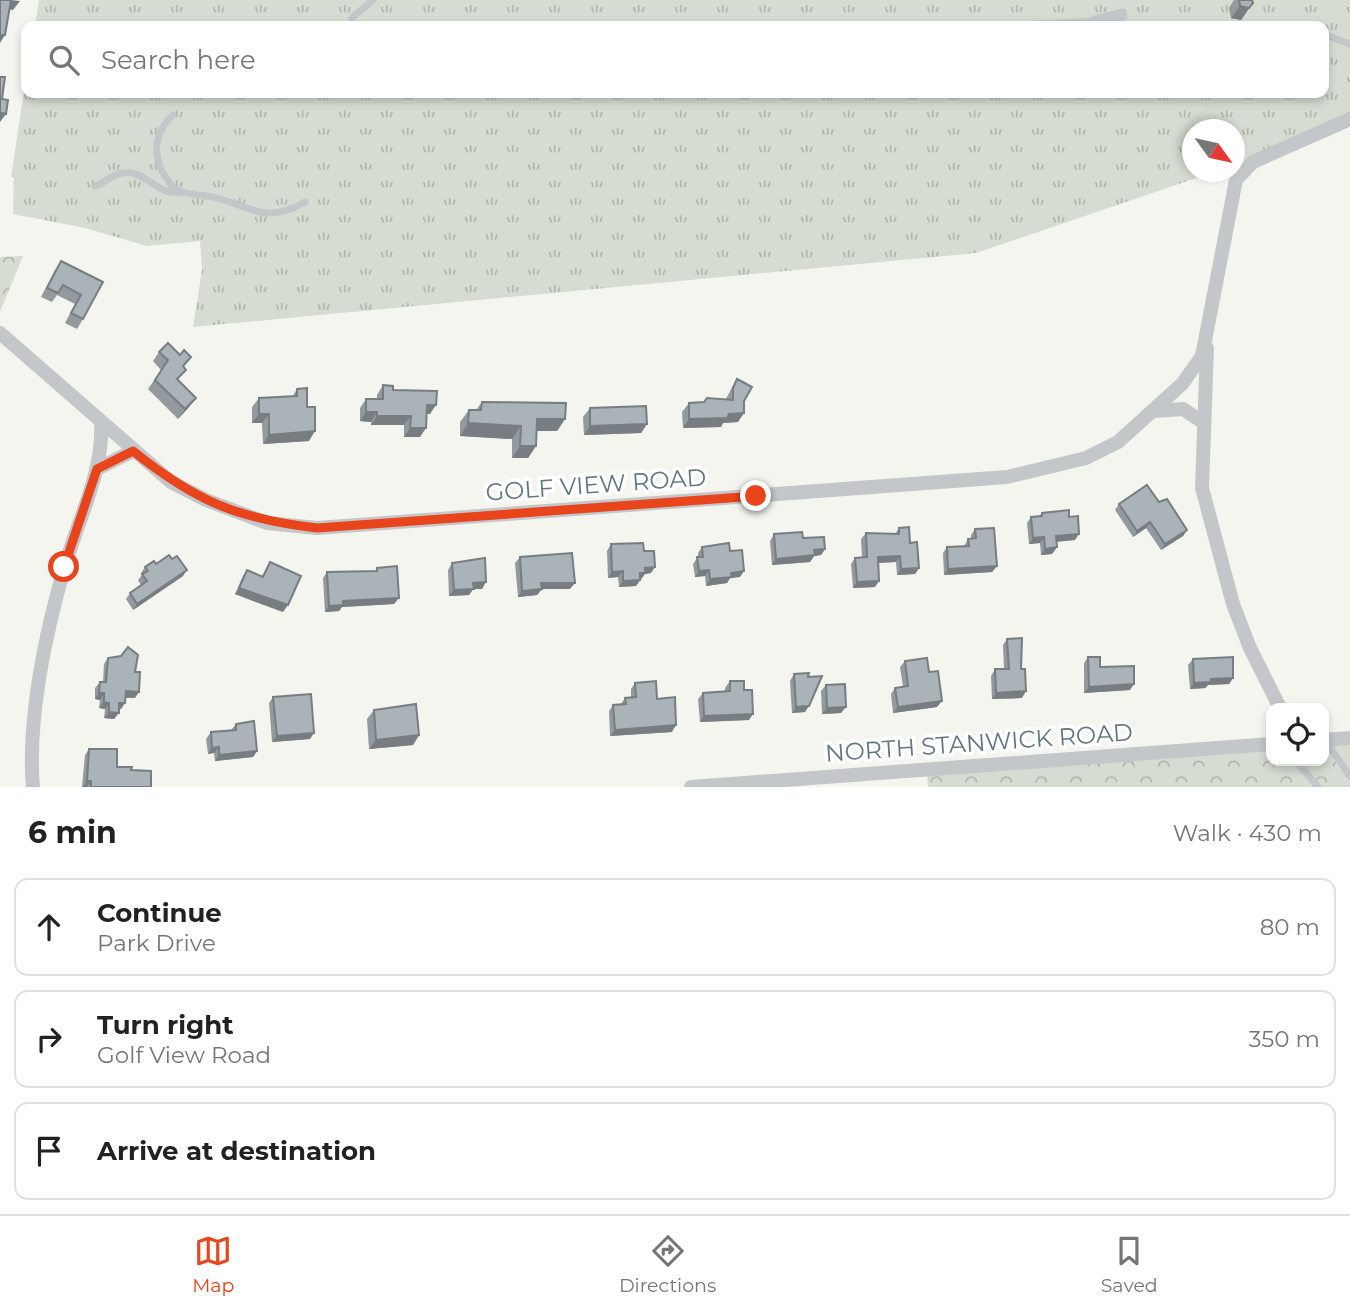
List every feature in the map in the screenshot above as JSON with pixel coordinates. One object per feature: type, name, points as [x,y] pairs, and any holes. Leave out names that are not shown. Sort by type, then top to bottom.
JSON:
[{"type":"street","name":"GOLF VIEW ROAD","points":[[0,333],[171,482],[206,500],[267,523],[317,528],[1006,477],[1086,458],[1118,442],[1182,384],[1202,356],[1236,180],[1254,162],[1350,119]]},
{"type":"street","points":[[1208,329],[1202,488],[1233,604],[1250,648],[1278,703]]},
{"type":"street","points":[[1155,411],[1183,409],[1204,423]]},
{"type":"street","points":[[33,787],[40,675],[64,567],[97,469],[102,442],[101,422]]},
{"type":"street","points":[[97,469],[133,451]]},
{"type":"street","points":[[1329,740],[1350,738]]},
{"type":"street","name":"NORTH STANWICK ROAD","points":[[691,787],[1266,744]]},
{"type":"lane","points":[[352,18],[373,0]]},
{"type":"lane","points":[[1095,19],[1124,12],[1124,17],[1107,21]]},
{"type":"lane","points":[[1329,36],[1347,43]]},
{"type":"lane","points":[[173,115],[160,129],[155,149],[164,175],[180,192]]},
{"type":"lane","points":[[95,186],[121,173],[129,173],[145,177],[168,192],[218,198],[262,215],[282,212],[304,202]]},
{"type":"lane","points":[[1329,747],[1350,776]]},
{"type":"lane","points":[[1300,766],[1318,787]]},
{"type":"green space","points":[[39,0],[1350,0],[1350,122],[1245,160],[1245,119],[1182,119],[1182,182],[1185,182],[976,253],[193,327],[202,270],[200,241],[147,246],[85,228],[13,214],[14,178],[11,177],[23,98],[1329,98],[1329,21],[36,21]]},
{"type":"green space","points":[[23,256],[0,312],[0,257]]},
{"type":"green space","points":[[1350,742],[1350,787],[928,787],[927,773],[1266,748],[1266,766],[1329,766],[1329,744]]},
{"type":"building","points":[[0,0],[11,0],[5,35],[0,35]]},
{"type":"building","points":[[1239,0],[1252,0],[1253,3],[1249,8],[1240,6]]},
{"type":"building","points":[[0,77],[5,77],[2,99],[8,100],[6,114],[1,113],[0,119]]},
{"type":"building","points":[[61,261],[103,282],[83,319],[71,313],[81,295],[63,285],[58,293],[47,288]]},
{"type":"building","points":[[168,343],[180,355],[184,350],[191,357],[183,366],[186,370],[177,379],[196,398],[185,409],[155,380],[168,360],[159,352]]},
{"type":"building","points":[[737,379],[752,387],[744,401],[744,413],[729,414],[727,418],[689,419],[689,403],[704,402],[707,398],[733,400],[733,388]]},
{"type":"building","points":[[383,385],[393,386],[393,390],[437,391],[436,405],[427,405],[426,428],[410,428],[411,416],[377,416],[377,412],[366,412],[366,399],[383,399]]},
{"type":"building","points":[[307,388],[307,407],[315,407],[315,431],[269,435],[269,414],[259,414],[259,398],[297,396],[297,389]]},
{"type":"building","points":[[482,402],[566,403],[565,419],[537,419],[536,446],[520,446],[521,426],[468,423],[469,410],[481,410]]},
{"type":"building","points":[[646,406],[647,424],[590,426],[590,408]]},
{"type":"building","points":[[1147,485],[1159,502],[1167,499],[1187,530],[1165,544],[1150,522],[1137,531],[1119,504]]},
{"type":"building","points":[[1069,510],[1069,517],[1078,516],[1079,534],[1056,536],[1057,547],[1045,549],[1044,537],[1033,538],[1031,517]]},
{"type":"building","points":[[909,527],[910,543],[917,542],[919,568],[901,569],[900,556],[878,557],[879,581],[857,582],[855,558],[867,557],[866,533],[899,534],[899,528]]},
{"type":"building","points":[[994,528],[997,566],[948,569],[947,547],[969,546],[968,539],[976,538],[975,529]]},
{"type":"building","points":[[802,532],[803,538],[824,537],[825,549],[814,550],[815,555],[776,559],[774,534]]},
{"type":"building","points":[[643,543],[644,551],[654,551],[655,567],[645,568],[645,573],[640,573],[640,580],[623,581],[623,571],[612,572],[611,544]]},
{"type":"building","points":[[729,543],[730,551],[742,550],[744,571],[731,573],[732,577],[710,579],[709,570],[699,571],[697,557],[703,557],[702,547]]},
{"type":"building","points":[[572,553],[575,583],[541,583],[542,589],[522,591],[520,557]]},
{"type":"building","points":[[169,555],[172,559],[177,556],[187,570],[137,604],[130,593],[147,581],[142,574],[148,571],[145,567],[154,561],[156,564]]},
{"type":"building","points":[[485,558],[486,582],[473,583],[474,589],[454,590],[452,563]]},
{"type":"building","points":[[270,562],[301,576],[288,605],[239,588],[247,570],[263,577]]},
{"type":"building","points":[[397,566],[399,598],[343,601],[343,605],[329,606],[327,572],[377,571],[377,568]]},
{"type":"building","points":[[1022,638],[1021,669],[1025,669],[1026,691],[996,693],[995,669],[1009,669],[1007,639]]},
{"type":"building","points":[[128,647],[138,655],[135,672],[140,672],[139,692],[126,691],[125,703],[119,703],[119,713],[109,712],[109,703],[104,702],[104,693],[99,693],[100,682],[106,682],[108,658],[121,656]]},
{"type":"building","points":[[1088,657],[1100,657],[1100,667],[1134,666],[1134,684],[1089,687]]},
{"type":"building","points":[[1233,657],[1233,678],[1194,683],[1193,659]]},
{"type":"building","points":[[927,658],[929,672],[938,671],[942,701],[898,707],[895,688],[908,686],[905,661]]},
{"type":"building","points":[[809,673],[808,677],[822,676],[809,706],[796,707],[794,674]]},
{"type":"building","points":[[656,681],[657,699],[675,697],[676,725],[615,730],[613,705],[626,704],[625,698],[636,697],[635,683]]},
{"type":"building","points":[[730,681],[744,681],[744,690],[752,690],[753,714],[704,716],[703,693],[730,691]]},
{"type":"building","points":[[845,684],[846,707],[827,708],[826,685]]},
{"type":"building","points":[[311,694],[314,733],[277,736],[273,697]]},
{"type":"building","points":[[416,704],[419,735],[376,740],[374,710]]},
{"type":"building","points":[[254,721],[257,751],[219,755],[219,747],[212,748],[211,732],[236,730],[236,724]]},
{"type":"building","points":[[89,749],[117,749],[117,767],[151,771],[151,787],[91,787],[91,781],[87,781]]},
{"type":"route","points":[[64,567],[97,469],[133,451],[171,482],[206,500],[267,523],[317,528],[756,496]]}]
